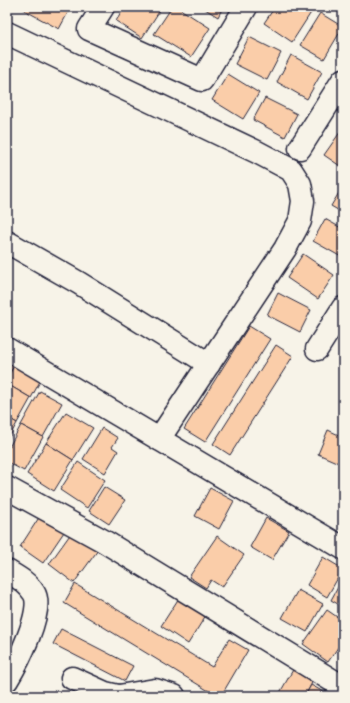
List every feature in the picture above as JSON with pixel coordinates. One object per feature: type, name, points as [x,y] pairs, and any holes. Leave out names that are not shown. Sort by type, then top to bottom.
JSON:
[{"type":"street","points":[[103,7],[89,29],[202,80],[246,7]]},
{"type":"street","points":[[7,33],[257,152],[291,170],[300,184],[303,201],[300,221],[284,249],[159,439]]},
{"type":"street","points":[[300,148],[343,80]]},
{"type":"street","points":[[7,242],[79,283],[209,364]]},
{"type":"street","points":[[317,349],[343,308]]},
{"type":"street","points":[[7,349],[343,548]]},
{"type":"street","points":[[7,488],[102,540],[343,687]]},
{"type":"street","points":[[7,571],[26,583],[35,594],[36,602],[34,621],[26,643],[7,680]]},
{"type":"street","points":[[72,678],[105,693],[118,696],[155,690],[174,696]]},
{"type":"building","points":[[26,7],[71,7],[59,29],[24,10]]},
{"type":"building","points":[[125,7],[162,7],[142,38],[116,21]]},
{"type":"building","points":[[172,7],[177,7],[210,28],[191,57],[154,34]]},
{"type":"building","points":[[202,7],[223,7],[218,17]]},
{"type":"building","points":[[275,7],[306,7],[312,11],[292,42],[264,23]]},
{"type":"building","points":[[332,7],[343,7],[343,12]]},
{"type":"building","points":[[320,13],[343,27],[324,59],[300,45]]},
{"type":"building","points":[[249,37],[281,53],[267,80],[235,64]]},
{"type":"building","points":[[291,55],[322,72],[307,99],[277,82]]},
{"type":"building","points":[[228,74],[259,93],[243,119],[212,100]]},
{"type":"building","points":[[265,98],[297,114],[285,137],[253,120]]},
{"type":"building","points":[[343,128],[343,168],[324,155]]},
{"type":"building","points":[[343,186],[343,213],[331,206]]},
{"type":"building","points":[[325,219],[343,229],[343,258],[313,241]]},
{"type":"building","points":[[303,254],[334,275],[318,299],[287,278]]},
{"type":"building","points":[[278,293],[311,310],[300,332],[267,315]]},
{"type":"building","points":[[249,326],[270,339],[205,442],[184,429]]},
{"type":"building","points":[[276,345],[293,356],[230,455],[213,444]]},
{"type":"building","points":[[7,353],[18,359],[7,378]]},
{"type":"building","points":[[18,359],[44,374],[31,398],[7,384],[7,378]]},
{"type":"building","points":[[7,384],[31,398],[17,423],[7,417]]},
{"type":"building","points":[[40,391],[62,403],[43,437],[21,425]]},
{"type":"building","points":[[66,412],[93,428],[73,460],[46,443]]},
{"type":"building","points":[[7,417],[17,423],[7,441]]},
{"type":"building","points":[[21,425],[43,437],[24,471],[7,462],[7,451]]},
{"type":"building","points":[[102,428],[118,438],[112,447],[118,451],[105,473],[83,459]]},
{"type":"building","points":[[328,430],[343,437],[343,459],[341,464],[318,454]]},
{"type":"building","points":[[46,443],[73,460],[54,491],[27,474]]},
{"type":"building","points":[[78,462],[105,480],[87,508],[60,490]]},
{"type":"building","points":[[104,487],[125,500],[109,524],[89,511]]},
{"type":"building","points":[[210,488],[234,501],[219,529],[195,516]]},
{"type":"building","points":[[40,516],[64,532],[43,563],[20,547]]},
{"type":"building","points":[[266,518],[289,531],[272,560],[250,547]]},
{"type":"building","points":[[72,532],[98,550],[74,583],[49,564]]},
{"type":"building","points":[[217,536],[244,555],[222,587],[211,580],[206,588],[189,577]]},
{"type":"building","points":[[323,557],[343,569],[327,597],[307,585]]},
{"type":"building","points":[[343,578],[343,607],[331,600]]},
{"type":"building","points":[[75,584],[212,667],[229,639],[248,650],[221,696],[217,696],[64,603]]},
{"type":"building","points":[[298,590],[323,604],[307,632],[282,618]]},
{"type":"building","points":[[179,598],[206,615],[188,644],[161,626]]},
{"type":"building","points":[[7,605],[12,609],[7,616]]},
{"type":"building","points":[[327,610],[343,621],[343,640],[328,662],[303,644]]},
{"type":"building","points":[[61,629],[133,666],[125,681],[53,644]]},
{"type":"building","points":[[294,668],[314,679],[305,696],[278,696]]},
{"type":"building","points":[[311,685],[331,696],[305,696]]}]
